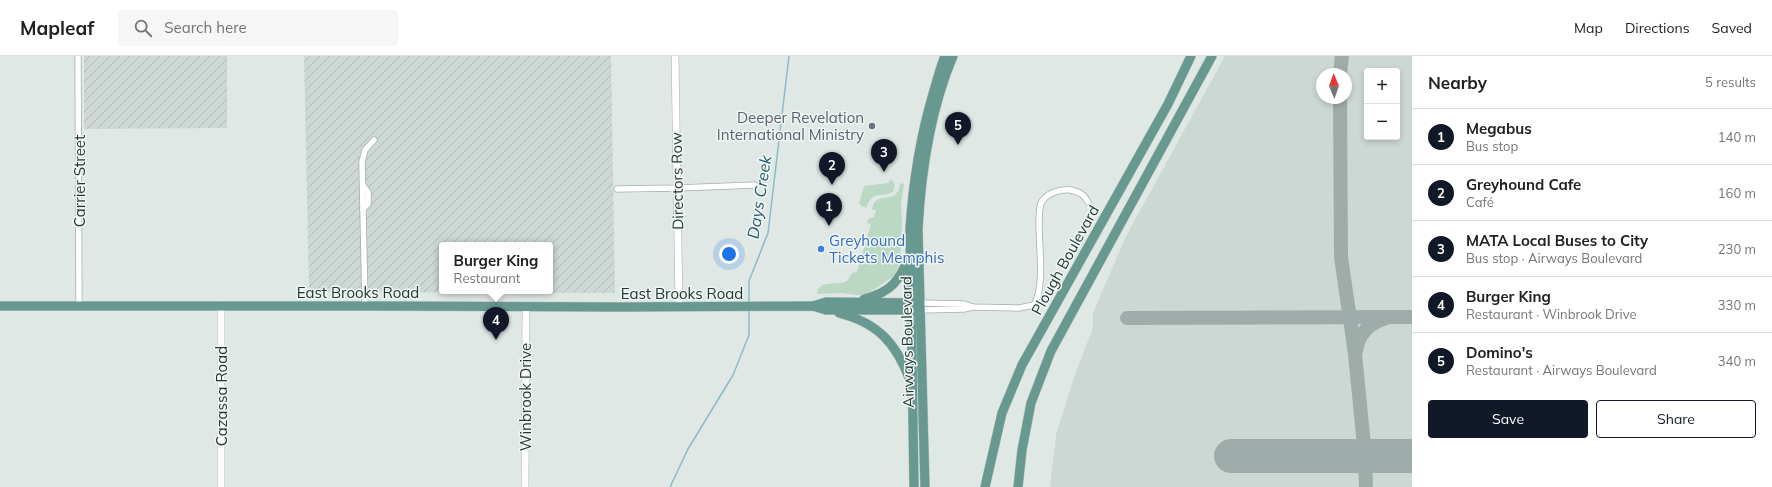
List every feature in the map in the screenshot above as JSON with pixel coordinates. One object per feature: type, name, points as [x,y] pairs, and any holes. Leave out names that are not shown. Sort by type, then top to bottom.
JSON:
[{"type":"main road","name":"Airways Boulevard","points":[[925,487],[916,307],[914,221],[916,166],[924,130],[945,56]]},
{"type":"main road","name":"Airways Boulevard","points":[[914,487],[912,386],[916,307],[911,252],[914,221],[934,118],[953,56]]},
{"type":"main road","name":"Plough Boulevard","points":[[985,487],[1002,413],[1022,366],[1168,104],[1191,56]]},
{"type":"main road","name":"Plough Boulevard","points":[[1018,487],[1022,450],[1031,403],[1051,351],[1211,57]]},
{"type":"main road","points":[[856,302],[882,294],[892,287],[900,276],[911,252]]},
{"type":"main road","name":"East Brooks Road","points":[[0,306],[813,306],[826,302],[856,302],[916,307]]},
{"type":"main road","name":"East Brooks Road","points":[[813,306],[826,310],[916,307]]},
{"type":"main road","points":[[826,310],[864,322],[880,333],[893,346],[899,355],[912,386]]},
{"type":"street","name":"Carrier Street","points":[[78,56],[79,306]]},
{"type":"street","name":"Directors Row","points":[[675,56],[679,306]]},
{"type":"street","points":[[365,306],[363,209],[360,203],[359,192],[362,184],[362,156],[368,145],[374,140]]},
{"type":"street","points":[[362,184],[368,192],[368,204],[363,209]]},
{"type":"street","points":[[617,189],[755,185]]},
{"type":"street","name":"East Brooks Road","points":[[916,307],[964,304],[973,307],[1024,308],[1034,305],[1038,295],[1040,283],[1040,212],[1042,203],[1048,195],[1062,190],[1070,190],[1083,194],[1088,202]]},
{"type":"street","name":"Cazassa Road","points":[[221,306],[221,487]]},
{"type":"street","name":"Winbrook Drive","points":[[525,487],[526,306]]},
{"type":"shaded area","points":[[84,56],[227,56],[227,128],[84,129]]},
{"type":"shaded area","points":[[304,56],[611,56],[615,293],[553,293],[553,242],[439,242],[439,292],[309,292]]},
{"type":"shaded area","points":[[1225,56],[1412,56],[1412,487],[1050,487],[1056,435],[1075,374],[1093,328],[1093,313],[1126,236]]},
{"type":"green space","points":[[889,180],[893,181],[895,185],[893,192],[874,197],[871,199],[866,208],[863,206],[862,207],[859,203],[864,186],[889,183]]},
{"type":"green space","points":[[900,183],[904,184],[901,205],[902,222],[900,262],[894,276],[867,294],[817,294],[820,287],[828,284],[845,282],[852,273],[857,272],[871,224],[867,223],[868,219],[874,217],[876,210],[872,210],[873,206],[877,200],[894,196],[899,190]]},
{"type":"waterway","name":"Days Creek","points":[[749,303],[749,281],[768,233],[789,56]]},
{"type":"waterway","name":"Days Creek","points":[[670,487],[688,449],[733,375],[749,335],[749,309]]},
{"type":"taxiway","points":[[1341,68],[1342,56]]},
{"type":"taxiway","points":[[1340,104],[1341,257],[1355,354],[1365,456],[1366,487]]},
{"type":"taxiway","points":[[1127,318],[1412,317]]},
{"type":"taxiway","points":[[1356,351],[1359,340],[1365,330],[1374,323],[1384,319]]},
{"type":"runway","points":[[1231,456],[1412,456]]},
{"type":"place","name":"Deeper Revelation International Ministry","points":[[872,126]]},
{"type":"place","name":"Domino's","points":[[958,145]]},
{"type":"place","name":"MATA Local Buses to City","points":[[884,172]]},
{"type":"place","name":"Greyhound Cafe","points":[[832,185]]},
{"type":"place","name":"Megabus","points":[[829,226]]},
{"type":"place","name":"Greyhound Tickets Memphis","points":[[821,249]]},
{"type":"place","name":"Burger King","points":[[496,340]]}]
